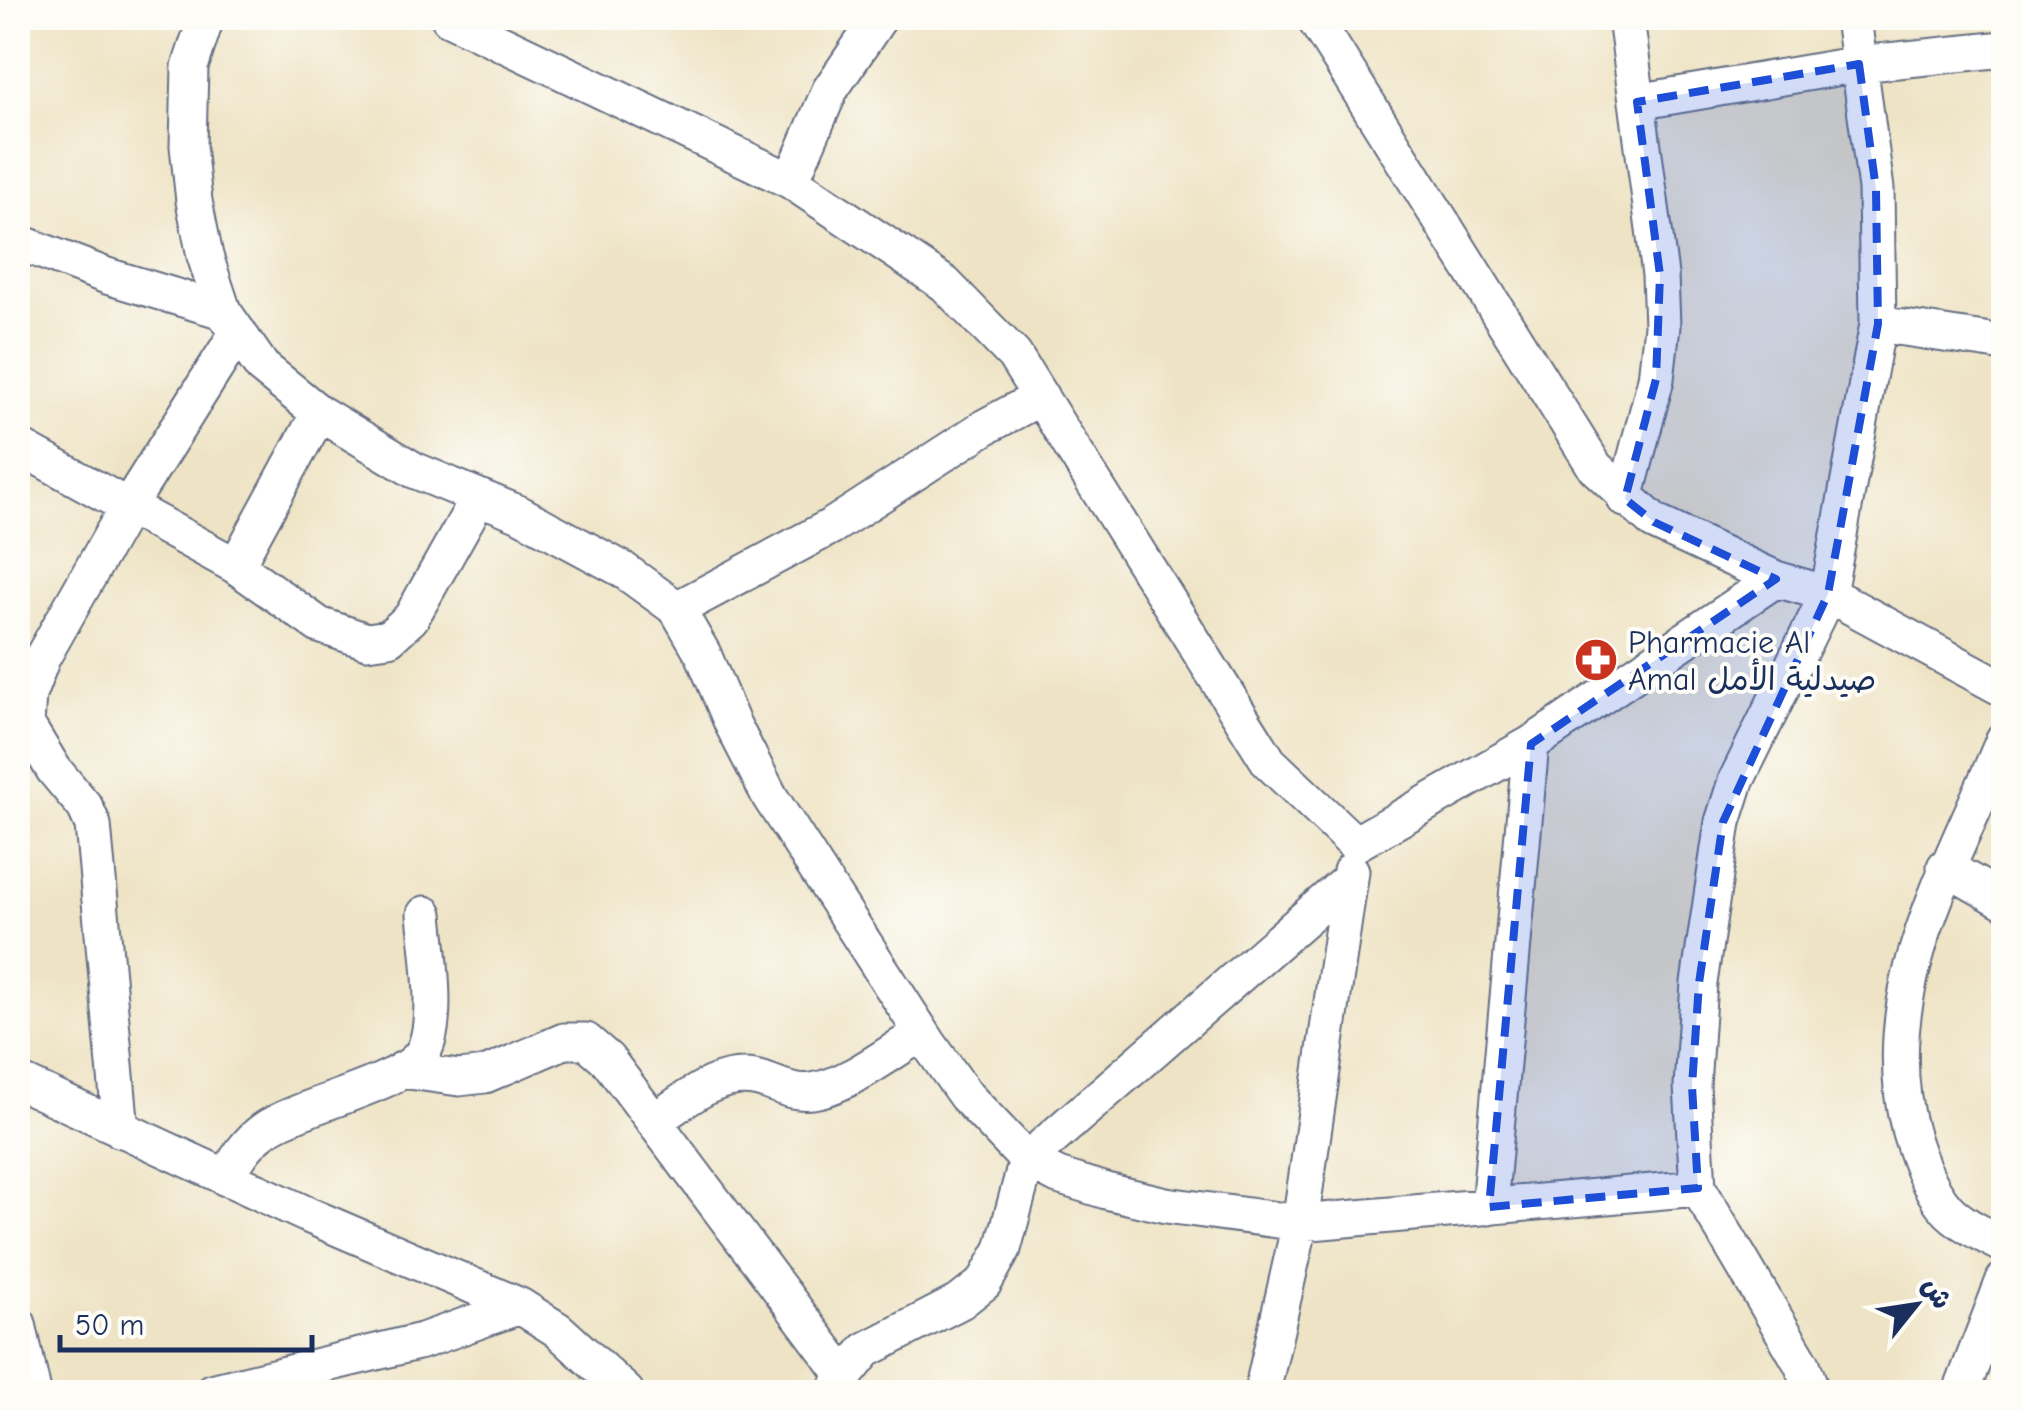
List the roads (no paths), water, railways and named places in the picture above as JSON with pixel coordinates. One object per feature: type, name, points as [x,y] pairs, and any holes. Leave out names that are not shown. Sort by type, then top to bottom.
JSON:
[{"type":"street","points":[[206,18],[190,68],[188,146],[205,256],[231,321],[262,368],[319,413],[414,470],[520,514],[622,569],[677,609],[703,654],[770,797],[966,1096],[1027,1160],[1058,1176],[1121,1195],[1300,1223],[1698,1188]]},
{"type":"street","points":[[448,18],[792,180],[944,284],[1014,355],[1268,762],[1355,844]]},
{"type":"street","points":[[792,180],[830,90],[879,18]]},
{"type":"street","points":[[1314,18],[1595,467],[1626,499],[1654,522],[1776,579],[1828,594],[2004,689]]},
{"type":"street","points":[[1626,18],[1660,274],[1662,326],[1656,378],[1626,499]]},
{"type":"street","points":[[1838,1392],[1807,1378],[1698,1188],[1692,1086],[1699,983],[1723,822],[1736,781],[1828,594],[1878,324],[1876,189],[1853,18]]},
{"type":"street","points":[[1637,102],[1859,64],[2004,49]]},
{"type":"street","points":[[18,242],[231,321]]},
{"type":"street","points":[[121,1130],[93,825],[86,807],[46,760],[26,724],[28,694],[42,658],[231,321]]},
{"type":"street","points":[[1878,324],[2004,343]]},
{"type":"street","points":[[677,609],[832,526],[985,427],[1041,397]]},
{"type":"street","points":[[236,566],[319,413]]},
{"type":"street","points":[[18,446],[236,566],[319,624],[367,641],[390,638],[412,618],[480,497]]},
{"type":"street","points":[[1355,844],[1531,744],[1776,579]]},
{"type":"street","points":[[2004,739],[1918,940],[1905,998],[1900,1065],[1906,1114],[1930,1183],[1947,1210],[2004,1245]]},
{"type":"street","points":[[1489,1207],[1531,744]]},
{"type":"street","points":[[1262,1392],[1300,1223],[1355,844]]},
{"type":"street","points":[[1946,867],[2004,900]]},
{"type":"street","points":[[402,1070],[459,1078],[485,1075],[564,1040],[586,1041],[607,1059],[654,1121],[841,1384],[866,1350],[961,1301],[984,1283],[1003,1249],[1027,1160],[1350,879]]},
{"type":"street","points":[[226,1178],[241,1153],[263,1131],[288,1116],[402,1070],[422,1054],[432,994],[425,914]]},
{"type":"street","points":[[654,1121],[714,1082],[742,1076],[789,1091],[811,1092],[834,1086],[922,1033]]},
{"type":"street","points":[[18,1081],[226,1178],[520,1306],[558,1330],[626,1392]]},
{"type":"street","points":[[1962,1392],[2004,1280]]},
{"type":"street","points":[[211,1392],[422,1341],[520,1306]]},
{"type":"street","points":[[18,1324],[33,1392]]},
{"type":"place","name":"Pharmacie Al Amal صيدلية الأمل","points":[[1596,660]]}]
